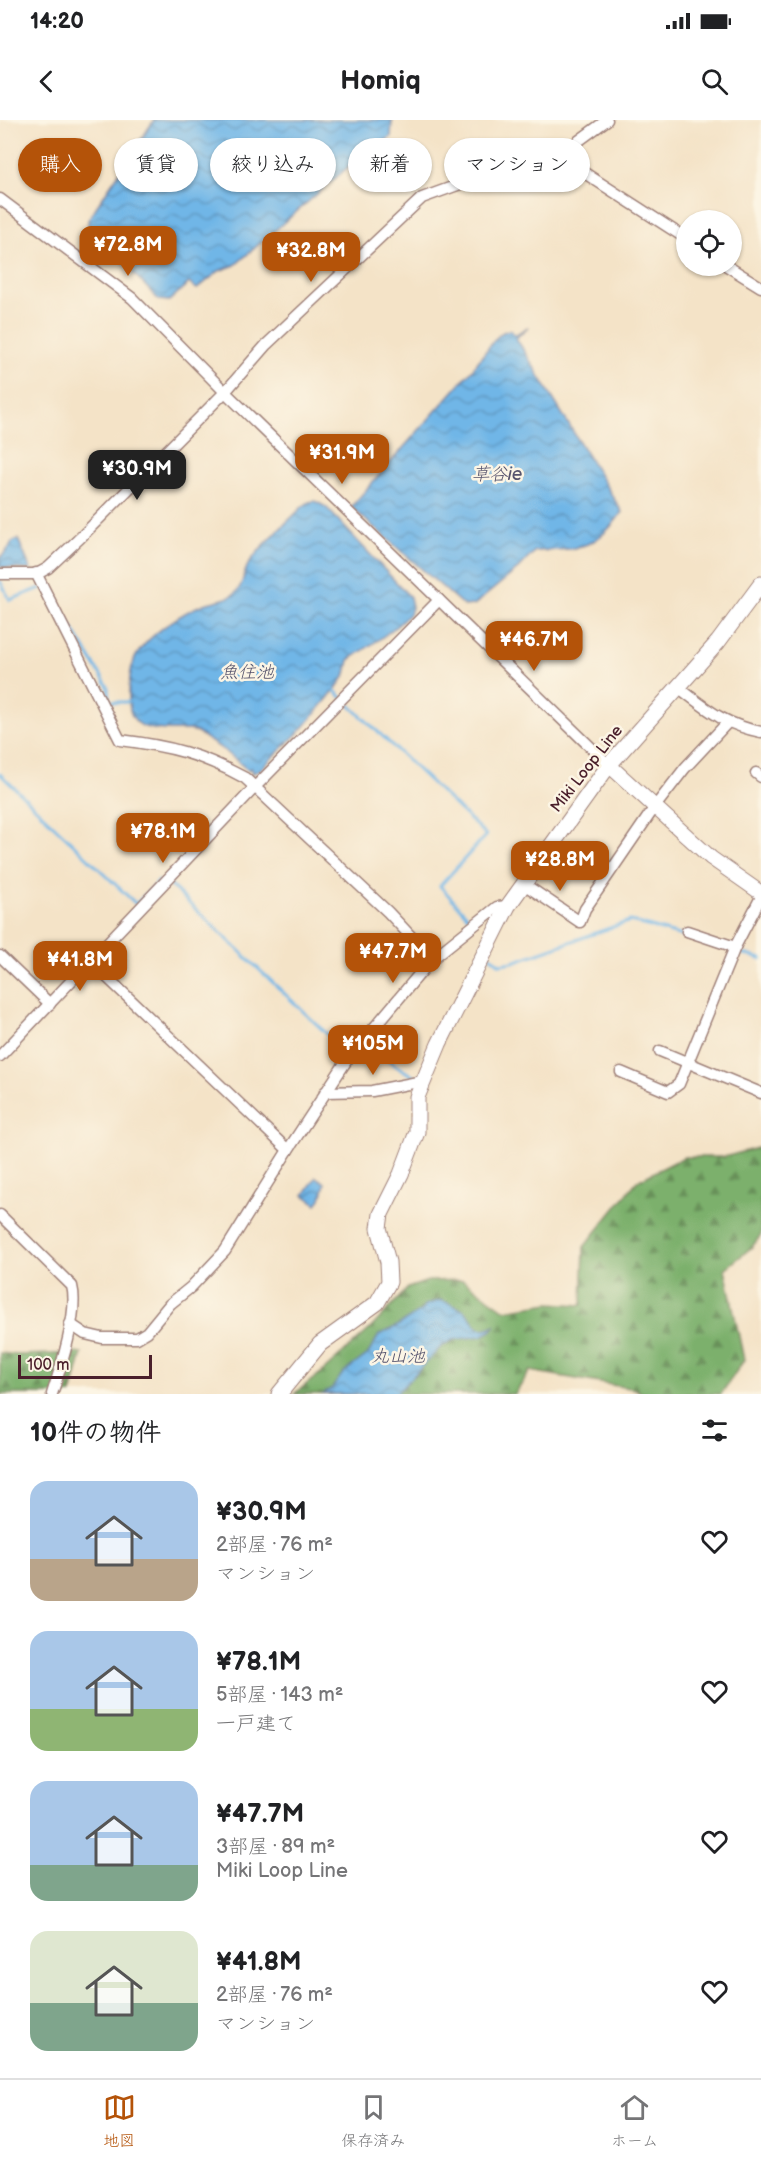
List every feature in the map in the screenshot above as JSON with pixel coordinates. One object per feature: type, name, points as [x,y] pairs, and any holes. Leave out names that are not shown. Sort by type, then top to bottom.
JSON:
[{"type":"main road","name":"Miki Loop Line","points":[[279,1394],[320,1344],[377,1303],[389,1282],[388,1262],[378,1228],[381,1214],[401,1174],[417,1132],[417,1097],[439,1044],[508,906],[609,765],[718,642],[761,584]]},
{"type":"street","points":[[582,138],[607,120]]},
{"type":"street","points":[[590,176],[676,232]]},
{"type":"street","points":[[0,574],[36,573],[48,567],[80,538],[225,392],[266,345],[422,198],[444,190]]},
{"type":"street","points":[[0,199],[132,298],[225,392],[609,765],[711,858],[761,895],[735,947],[679,1084],[668,1092],[621,1072]]},
{"type":"street","points":[[742,275],[761,287]]},
{"type":"street","points":[[36,573],[120,741],[177,749],[219,764],[245,778],[388,912],[432,959]]},
{"type":"street","points":[[0,1056],[256,786],[439,600]]},
{"type":"street","points":[[678,687],[715,716],[728,723],[761,732]]},
{"type":"street","points":[[524,884],[580,922],[585,909],[654,807],[685,768],[728,723]]},
{"type":"street","points":[[70,1324],[85,1334],[102,1338],[137,1338],[147,1332],[170,1304],[191,1287],[225,1251],[347,1060],[432,959],[497,907],[508,906]]},
{"type":"street","points":[[687,931],[735,947]]},
{"type":"street","points":[[0,956],[50,1004]]},
{"type":"street","points":[[90,961],[288,1150]]},
{"type":"street","points":[[660,1052],[761,1093]]},
{"type":"street","points":[[325,1092],[372,1091],[423,1081]]},
{"type":"street","points":[[0,1215],[72,1286],[75,1296],[61,1366],[52,1394]]},
{"type":"green space","points":[[761,1147],[761,1235],[752,1247],[725,1269],[744,1360],[721,1394],[643,1394],[635,1389],[530,1371],[515,1394],[294,1394],[370,1329],[408,1288],[428,1281],[463,1280],[505,1310],[549,1303],[582,1305],[584,1247],[637,1181],[684,1157],[724,1157]]},
{"type":"green space","points":[[0,1353],[18,1355],[82,1353],[71,1394],[0,1394]]},
{"type":"water","points":[[154,120],[392,120],[389,138],[348,138],[348,167],[336,178],[336,138],[210,138],[210,192],[319,192],[235,265],[219,271],[197,289],[189,283],[169,301],[159,300],[88,226],[88,220],[114,181],[114,192],[198,192],[198,138],[142,138]]},
{"type":"water","name":"草谷ie","points":[[528,327],[516,338],[622,512],[613,525],[594,541],[575,548],[535,551],[519,568],[474,605],[464,606],[351,507],[472,370],[494,340],[503,332],[510,330],[515,335]]},
{"type":"water","name":"魚住池","points":[[315,501],[326,507],[410,597],[412,607],[409,613],[395,628],[349,660],[346,674],[338,686],[304,727],[261,769],[251,774],[250,768],[248,770],[224,750],[196,732],[151,729],[136,721],[131,713],[129,702],[130,676],[135,658],[143,646],[168,624],[187,612],[234,594],[241,585],[248,565],[258,551],[301,508]]},
{"type":"water","points":[[18,539],[31,570],[0,567],[0,558],[12,542]]},
{"type":"water","points":[[316,1177],[325,1183],[321,1199],[317,1204],[304,1195]]},
{"type":"water","name":"丸山池","points":[[441,1300],[463,1310],[479,1328],[496,1325],[482,1336],[453,1340],[442,1346],[396,1394],[323,1394],[333,1387],[343,1373],[368,1354],[379,1335],[422,1310],[425,1305]]},
{"type":"waterway","points":[[0,581],[10,600],[41,588]]},
{"type":"waterway","points":[[56,602],[108,687],[109,702],[129,702]]},
{"type":"waterway","points":[[333,689],[486,835],[440,886],[473,922]]},
{"type":"waterway","points":[[0,774],[136,904],[159,881]]},
{"type":"waterway","points":[[168,883],[347,1053]]},
{"type":"waterway","points":[[490,956],[500,964],[513,962],[630,921],[710,944]]},
{"type":"waterway","points":[[737,952],[761,959]]},
{"type":"waterway","points":[[366,1041],[395,1065],[416,1078]]}]
